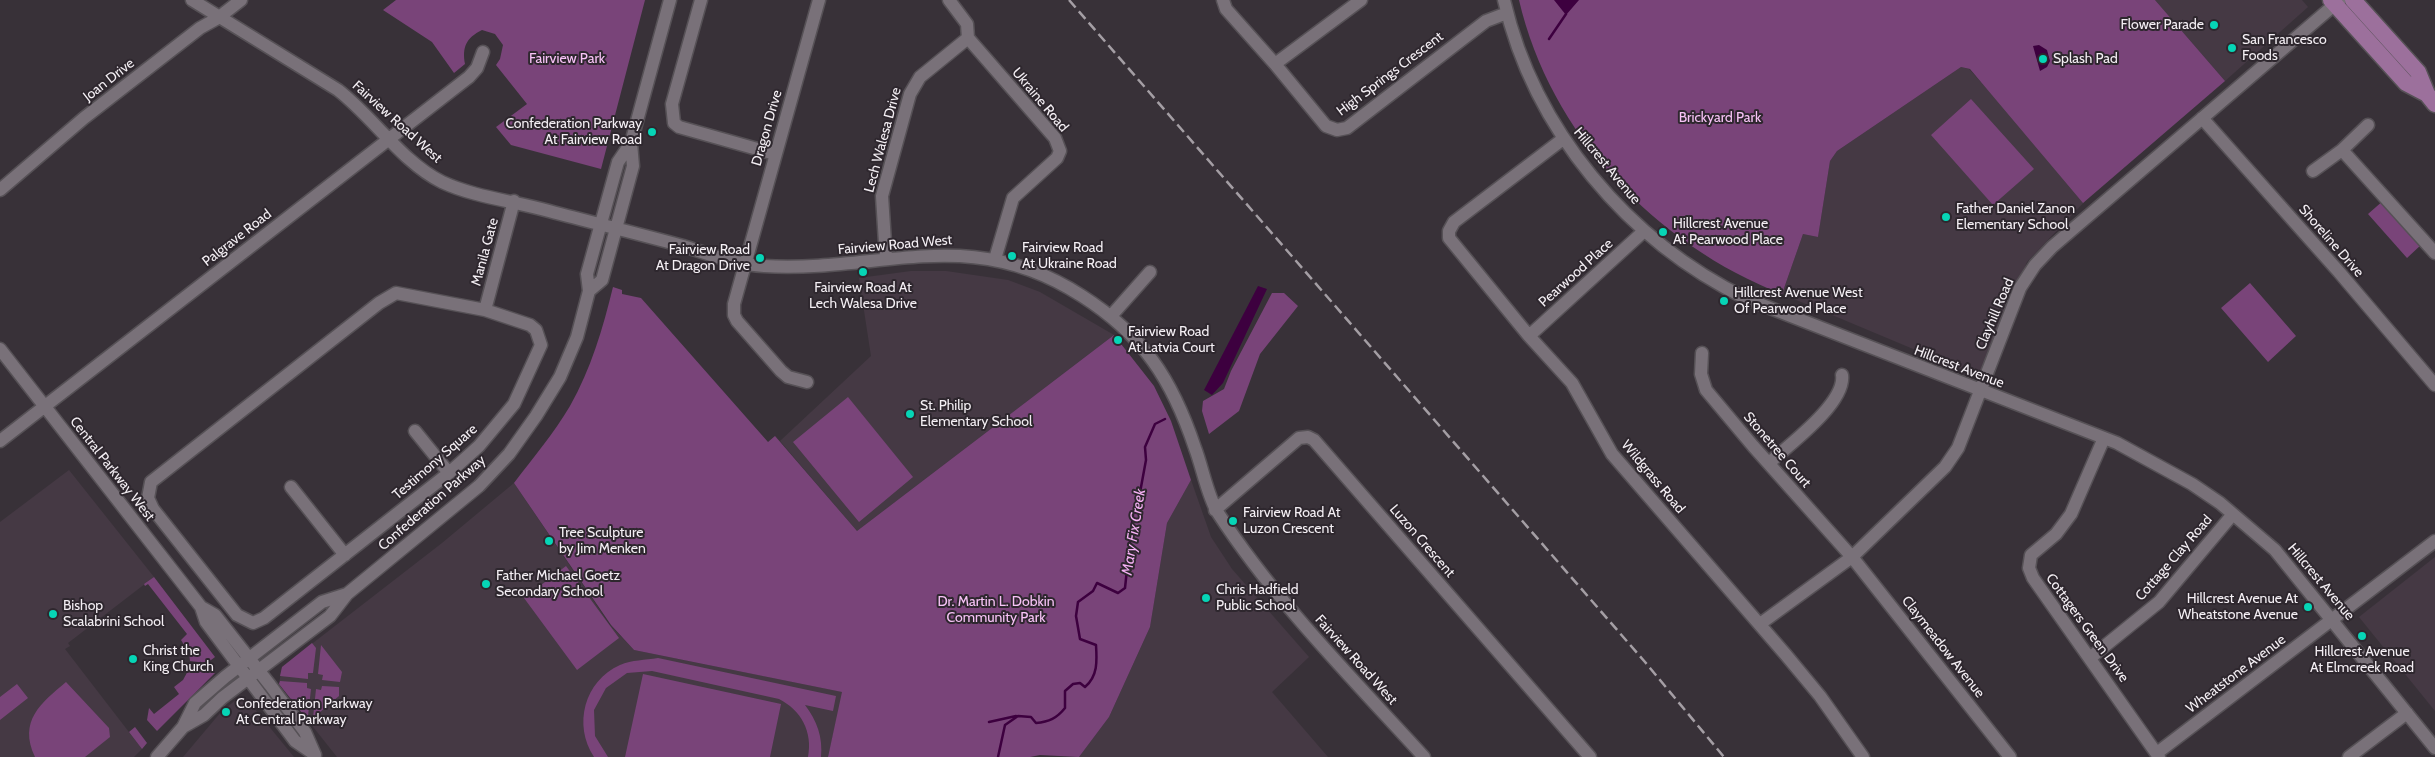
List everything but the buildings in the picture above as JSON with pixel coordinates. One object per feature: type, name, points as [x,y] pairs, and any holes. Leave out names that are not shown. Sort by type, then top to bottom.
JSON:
[{"type":"main road","points":[[2353,0],[2418,72],[2431,99]]},
{"type":"main road","points":[[2336,1],[2406,83],[2431,99]]},
{"type":"street","name":"Fairview Road West","points":[[192,0],[218,18],[338,90],[359,106],[416,163],[440,181],[466,190],[758,266],[806,267],[886,258],[946,254],[995,259],[1055,281],[1079,294],[1111,316],[1144,348],[1178,400],[1215,510],[1300,620],[1424,757]]},
{"type":"street","name":"Joan Drive","points":[[0,190],[84,118],[200,28],[218,18],[241,0]]},
{"type":"street","name":"Confederation Parkway","points":[[183,726],[204,715],[248,678],[330,616],[347,594],[479,486],[509,454],[536,416],[560,377],[577,337],[589,291],[587,274],[618,162],[631,143],[670,0]]},
{"type":"street","points":[[701,0],[672,104],[674,123],[775,154]]},
{"type":"street","name":"Dragon Drive","points":[[807,382],[788,377],[781,372],[734,316],[734,304],[819,0]]},
{"type":"street","points":[[949,0],[966,24],[968,38]]},
{"type":"street","name":"High Springs Crescent","points":[[1223,0],[1226,9],[1275,64],[1326,126],[1333,130],[1344,129],[1480,24],[1507,13]]},
{"type":"street","points":[[1275,64],[1361,0]]},
{"type":"street","name":"Hillcrest Avenue","points":[[1504,0],[1521,56],[1535,88],[1563,139],[1602,188],[1643,232],[1692,268],[1747,299],[2104,438],[2148,458],[2184,480],[2233,514],[2275,550],[2435,748]]},
{"type":"street","name":"Clayhill Road","points":[[1760,624],[1852,557],[1946,467],[1958,448],[2020,288],[2036,265],[2052,247],[2336,1]]},
{"type":"street","name":"Lech Walesa Drive","points":[[886,258],[882,196],[910,94],[920,77],[968,38]]},
{"type":"street","name":"Ukraine Road","points":[[968,38],[1055,138],[1060,151],[1057,158],[1013,198],[995,259]]},
{"type":"street","name":"Palgrave Road","points":[[0,441],[468,77],[477,68],[483,52]]},
{"type":"street","name":"Shoreline Drive","points":[[2202,118],[2339,272],[2435,385]]},
{"type":"street","points":[[2313,170],[2342,150],[2368,125]]},
{"type":"street","name":"Wildgrass Road","points":[[1563,139],[1454,222],[1449,231],[1452,242],[1529,336],[1572,383],[1612,454],[1820,696],[1863,757]]},
{"type":"street","name":"Confederation Parkway","points":[[589,291],[602,280],[633,166],[631,143]]},
{"type":"street","points":[[2342,150],[2435,254]]},
{"type":"street","name":"Manila Gate","points":[[485,310],[514,201]]},
{"type":"street","name":"Pearwood Place","points":[[1529,336],[1643,232]]},
{"type":"street","points":[[1111,316],[1150,272]]},
{"type":"street","name":"Testimony Square","points":[[396,293],[405,294],[485,310],[530,325],[536,330],[541,345],[514,404],[479,446],[449,473],[345,556],[258,622],[244,620],[237,615],[154,508],[148,498],[151,482],[386,298],[396,293]]},
{"type":"street","name":"Central Parkway West","points":[[0,349],[201,608],[215,615],[244,662],[248,678],[296,741],[316,756]]},
{"type":"street","name":"Stonetree Court","points":[[1702,353],[1701,374],[1706,390],[1852,557]]},
{"type":"street","points":[[1769,463],[1833,403],[1841,387],[1842,375]]},
{"type":"street","points":[[414,431],[449,473]]},
{"type":"street","name":"Luzon Crescent","points":[[1215,510],[1299,438],[1308,437],[1314,440],[1590,757]]},
{"type":"street","name":"Cottagers Green Drive","points":[[2104,438],[2071,514],[2056,534],[2031,556],[2029,568],[2033,578],[2158,755]]},
{"type":"street","points":[[292,487],[345,556]]},
{"type":"street","name":"Cottage Clay Road","points":[[2090,658],[2159,602],[2233,514]]},
{"type":"street","name":"Wheatstone Avenue","points":[[2158,755],[2435,541]]},
{"type":"street","name":"Claymeadow Avenue","points":[[1852,557],[2010,757]]},
{"type":"street","name":"Confederation Parkway","points":[[157,757],[183,726],[195,703],[244,662],[322,602],[347,594]]},
{"type":"street","name":"Central Parkway West","points":[[244,662],[259,670],[305,732],[316,756]]},
{"type":"street","points":[[2349,757],[2407,713]]},
{"type":"shaded area","points":[[1554,0],[1579,0],[1566,15]]},
{"type":"shaded area","points":[[2155,0],[2302,0],[2308,7],[2225,81]]},
{"type":"shaded area","name":"Splash Pad","points":[[2039,45],[2047,50],[2050,61],[2047,67],[2040,71],[2033,46]]},
{"type":"shaded area","name":"Father Daniel Zanon Elementary School","points":[[1961,67],[1969,69],[2087,199],[2027,262],[1980,377],[1782,294],[1803,234],[1818,237],[1830,161],[1837,151]]},
{"type":"shaded area","name":"St. Philip Elementary School","points":[[911,271],[946,271],[1008,280],[1040,292],[1114,335],[857,531],[780,441],[871,356],[859,278]]},
{"type":"shaded area","points":[[1258,286],[1267,289],[1223,383],[1212,395],[1204,390]]},
{"type":"shaded area","name":"Bishop Scalabrini School","points":[[69,470],[154,577],[68,643],[70,646],[65,649],[142,749],[134,757],[0,757],[0,522]]},
{"type":"shaded area","name":"Chris Hadfield Public School","points":[[1191,480],[1211,537],[1232,569],[1309,657],[1272,692],[1328,757],[1079,757],[1109,717],[1150,627],[1167,523]]},
{"type":"shaded area","name":"Father Michael Goetz Secondary School","points":[[514,483],[610,625],[634,650],[843,692],[828,757],[337,757],[279,684],[282,667],[442,543]]},
{"type":"shaded area","points":[[2435,557],[2435,711],[2359,617]]},
{"type":"shaded area","points":[[245,697],[294,757],[183,757],[221,712],[237,699]]},
{"type":"green space","name":"Fairview Park","points":[[396,0],[645,0],[601,169],[511,145],[496,127],[527,104],[496,65],[500,59],[503,45],[495,34],[482,30],[472,36],[465,48],[465,64],[454,73],[432,42],[383,10]]},
{"type":"green space","name":"Brickyard Park","points":[[1519,0],[2155,0],[2225,81],[2083,203],[1970,69],[1961,67],[1837,151],[1830,161],[1818,237],[1803,234],[1782,294],[1736,273],[1692,246],[1652,215],[1615,179],[1583,139],[1555,96],[1534,49]]},
{"type":"green space","points":[[1971,99],[2034,169],[1993,205],[1931,135]]},
{"type":"green space","points":[[2384,200],[2422,244],[2407,258],[2368,214]]},
{"type":"green space","points":[[2250,283],[2296,336],[2268,362],[2221,308]]},
{"type":"green space","name":"Dr. Martin L. Dobkin Community Park","points":[[613,287],[622,290],[622,294],[641,298],[768,442],[775,436],[857,531],[1114,335],[1154,386],[1171,421],[1191,480],[1167,523],[1150,627],[1109,717],[1079,757],[1040,755],[1030,757],[828,757],[842,692],[634,650],[611,625],[514,483],[570,406],[596,348]]},
{"type":"green space","points":[[1272,293],[1284,293],[1298,306],[1260,354],[1239,411],[1209,434],[1202,411],[1203,401],[1224,389],[1231,371]]},
{"type":"green space","points":[[848,397],[913,477],[859,522],[793,442]]},
{"type":"green space","points":[[566,566],[619,638],[577,670],[524,598]]},
{"type":"green space","points":[[154,577],[215,657],[207,663],[190,661],[189,653],[181,640],[187,634],[148,584],[145,586],[144,584]]},
{"type":"green space","points":[[312,643],[316,648],[313,673],[308,673],[308,679],[280,676],[282,667]]},
{"type":"green space","points":[[321,645],[342,672],[340,682],[322,680],[323,675],[318,674]]},
{"type":"green space","points":[[658,658],[836,696],[833,711],[805,705],[813,717],[818,730],[821,743],[821,757],[808,757],[809,739],[804,723],[794,709],[779,699],[652,671],[627,673],[606,688],[594,710],[595,736],[608,757],[594,757],[584,731],[586,705],[590,693],[608,672],[620,665]]},
{"type":"green space","points":[[189,669],[215,673],[157,731],[147,720],[149,708],[154,714],[179,694],[174,687],[183,680]]},
{"type":"green space","points":[[643,674],[781,704],[770,757],[625,757]]},
{"type":"green space","points":[[280,681],[307,683],[307,688],[311,689],[308,716],[306,718],[279,684]]},
{"type":"green space","points":[[66,682],[109,728],[110,737],[85,757],[35,757],[30,744],[29,733],[31,723],[41,705]]},
{"type":"green space","points":[[17,684],[28,698],[0,720],[0,697]]},
{"type":"green space","points":[[322,686],[339,687],[339,696],[313,718],[316,689],[321,690]]},
{"type":"green space","points":[[135,727],[147,743],[142,749],[129,732]]},
{"type":"waterway","name":"Mary Fix Creek","points":[[1549,39],[1566,14]]},
{"type":"waterway","name":"Mary Fix Creek","points":[[998,757],[1005,725],[1018,716],[1031,717],[1036,723],[1052,719],[1065,708],[1065,691],[1073,684],[1080,683],[1085,687],[1092,678],[1096,662],[1096,645],[1080,639],[1076,616],[1078,602],[1093,591],[1097,583],[1118,593],[1125,588],[1133,514],[1139,498],[1146,460],[1145,447],[1155,424],[1165,419]]},
{"type":"waterway","points":[[989,722],[1016,716]]},
{"type":"railway","points":[[1069,0],[1645,662],[1724,757]]},
{"type":"place","name":"Flower Parade","points":[[2214,25]]},
{"type":"place","name":"San Francesco Foods","points":[[2232,48]]},
{"type":"place","name":"Splash Pad","points":[[2043,59]]},
{"type":"place","name":"Confederation Parkway At Fairview Road","points":[[652,132]]},
{"type":"place","name":"Father Daniel Zanon Elementary School","points":[[1946,217]]},
{"type":"place","name":"Hillcrest Avenue At Pearwood Place","points":[[1663,232]]},
{"type":"place","name":"Fairview Road At Ukraine Road","points":[[1012,256]]},
{"type":"place","name":"Fairview Road At Dragon Drive","points":[[760,258]]},
{"type":"place","name":"Fairview Road At Lech Walesa Drive","points":[[863,272]]},
{"type":"place","name":"Hillcrest Avenue West Of Pearwood Place","points":[[1724,301]]},
{"type":"place","name":"Fairview Road At Latvia Court","points":[[1118,340]]},
{"type":"place","name":"St. Philip Elementary School","points":[[910,414]]},
{"type":"place","name":"Fairview Road At Luzon Crescent","points":[[1233,521]]},
{"type":"place","name":"Tree Sculpture by Jim Menken","points":[[549,541]]},
{"type":"place","name":"Father Michael Goetz Secondary School","points":[[486,584]]},
{"type":"place","name":"Chris Hadfield Public School","points":[[1206,598]]},
{"type":"place","name":"Hillcrest Avenue At Wheatstone Avenue","points":[[2308,607]]},
{"type":"place","name":"Bishop Scalabrini School","points":[[53,614]]},
{"type":"place","name":"Hillcrest Avenue At Elmcreek Road","points":[[2362,636]]},
{"type":"place","name":"Christ the King Church","points":[[133,659]]},
{"type":"place","name":"Confederation Parkway At Central Parkway","points":[[226,712]]}]
